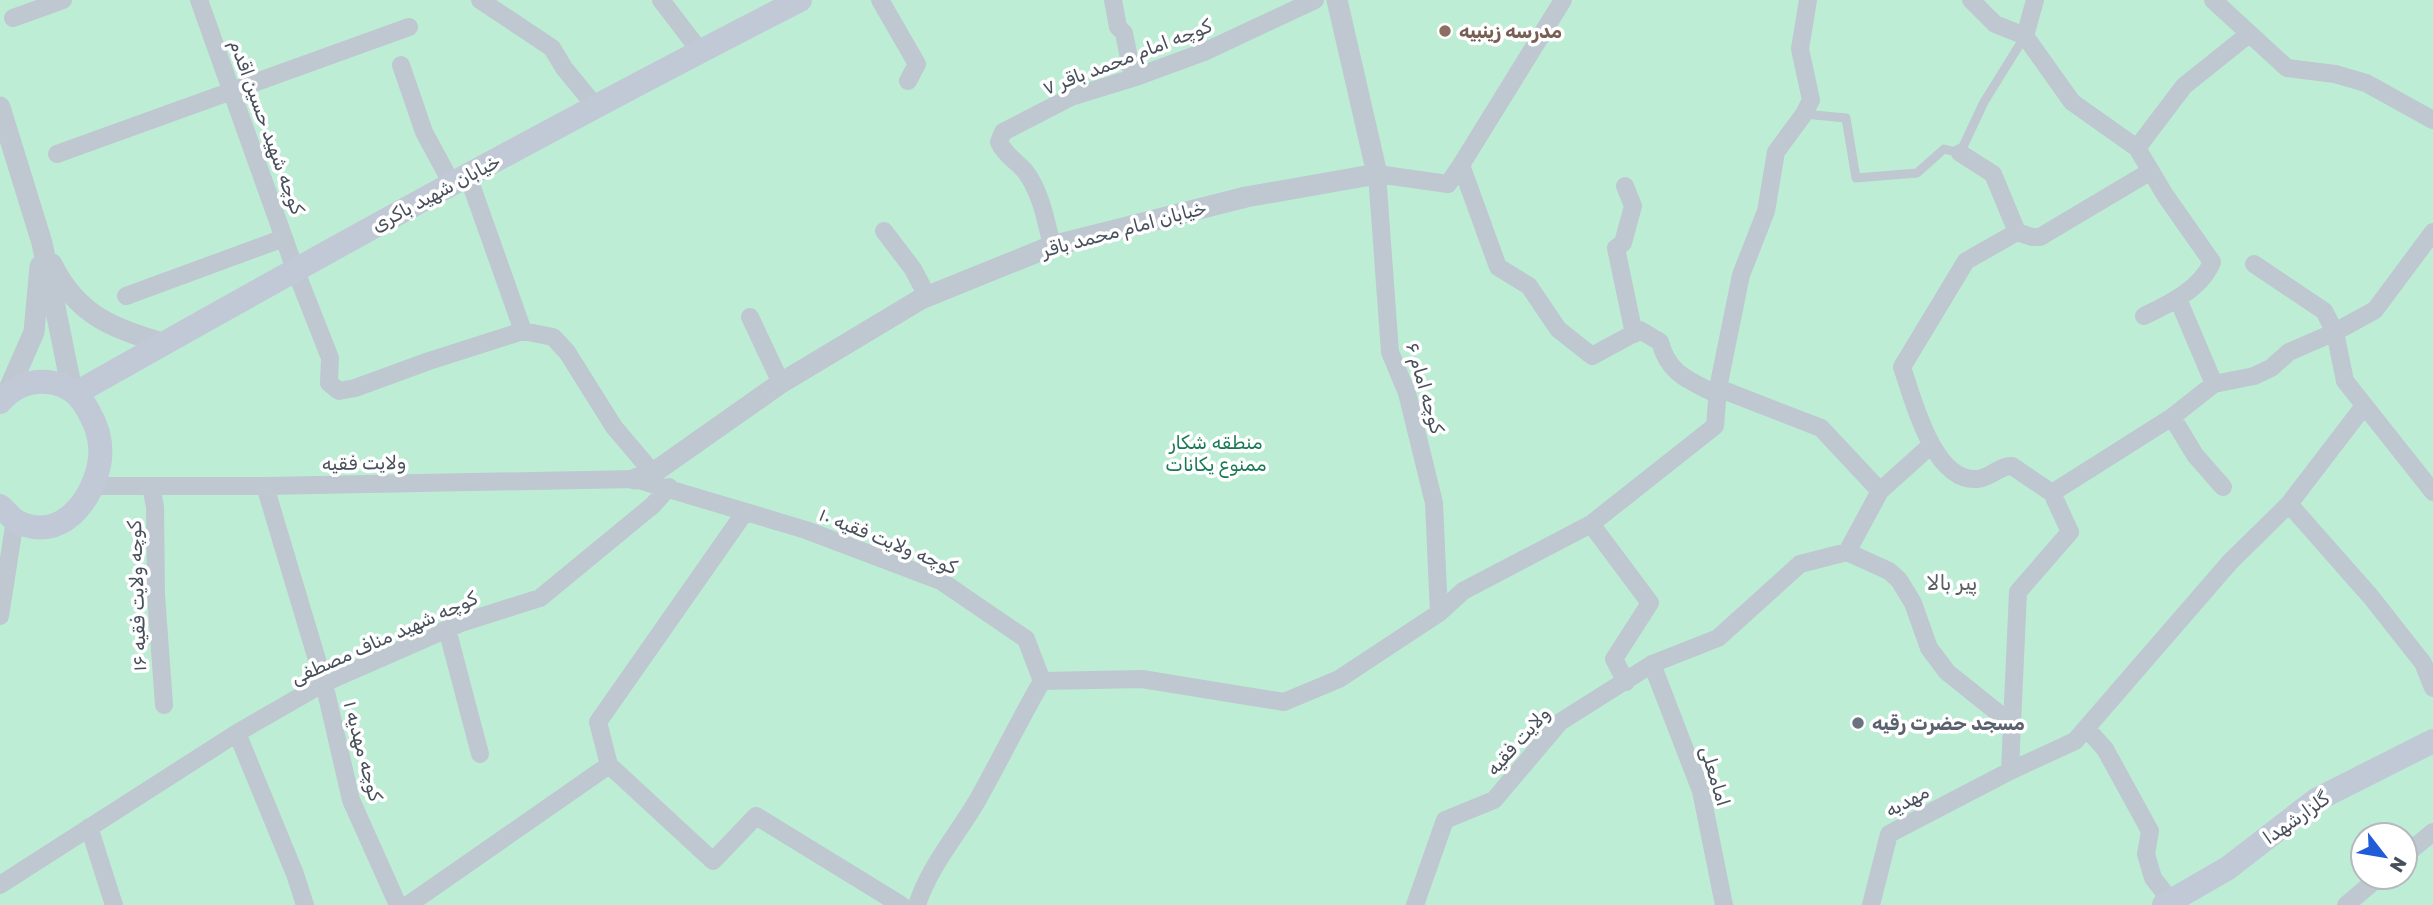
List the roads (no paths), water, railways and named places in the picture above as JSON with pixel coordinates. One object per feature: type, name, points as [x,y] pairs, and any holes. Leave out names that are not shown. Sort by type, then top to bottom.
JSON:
[{"type":"main road","name":"خیابان شهید باکری","points":[[74,392],[295,269],[800,0]]},
{"type":"main road","points":[[3,399],[20,386],[38,381],[56,383],[74,392],[83,400],[97,426],[101,456],[94,486],[73,515],[55,525],[35,527],[5,515]]},
{"type":"main road","name":"گلزارشهدا","points":[[2168,903],[2228,868],[2316,800],[2433,741]]},
{"type":"street","points":[[12,18],[62,0]]},
{"type":"street","name":"کوچه شهید حسین اقدم","points":[[199,0],[295,269],[330,358],[329,383],[339,391],[355,388],[523,331]]},
{"type":"street","points":[[480,0],[552,48],[564,68],[596,107]]},
{"type":"street","points":[[661,0],[700,51]]},
{"type":"street","points":[[880,0],[917,64],[908,82]]},
{"type":"street","points":[[1113,0],[1118,27],[1124,33],[1133,78]]},
{"type":"street","name":"کوچه امام محمد باقر ۷","points":[[1052,246],[1043,207],[1026,172],[1001,148],[999,142],[1003,132],[1071,97],[1204,52],[1315,0]]},
{"type":"street","points":[[1337,0],[1377,174],[1448,184],[1563,0]]},
{"type":"street","points":[[917,905],[922,887],[977,800],[1042,681],[1142,680],[1284,702],[1339,679],[1439,613],[1463,591],[1591,524],[1715,426],[1718,391],[1741,275],[1766,211],[1776,152],[1811,100],[1800,49],[1808,0]]},
{"type":"street","points":[[1971,0],[1995,24],[2025,36],[2072,102],[2137,148],[2172,206],[2212,262],[2209,270],[2178,299],[2144,316]]},
{"type":"street","points":[[2025,36],[2035,0]]},
{"type":"street","points":[[2217,1],[2287,68],[2335,74],[2367,83],[2433,120]]},
{"type":"street","points":[[57,154],[409,27]]},
{"type":"street","points":[[2137,148],[2184,86],[2249,34]]},
{"type":"street","points":[[401,65],[424,132],[460,180],[523,331],[553,337],[567,352],[652,480]]},
{"type":"street","points":[[0,107],[42,243],[74,392]]},
{"type":"street","points":[[1960,153],[1993,174],[2017,232]]},
{"type":"street","points":[[1461,165],[1498,267],[1530,286],[1558,329],[1592,356],[1640,330],[1660,342],[1664,358],[1675,372],[1718,391],[1821,428],[1880,492]]},
{"type":"street","points":[[2010,771],[2018,592],[2070,532],[2052,493],[2012,466],[2007,465],[1977,479],[1961,476],[1947,465],[1930,446],[1902,368],[1966,261],[2017,232],[2040,237],[2151,171]]},
{"type":"street","name":"خیابان امام محمد باقر","points":[[652,480],[781,383],[927,296],[1052,246],[1246,197],[1377,174]]},
{"type":"street","name":"کوچه امام ۶","points":[[1377,174],[1390,352],[1407,393],[1434,503],[1439,613]]},
{"type":"street","points":[[1625,186],[1633,206],[1623,243],[1616,248],[1633,334]]},
{"type":"street","points":[[884,231],[913,269],[927,296]]},
{"type":"street","points":[[2052,493],[2172,417],[2214,384],[2254,376],[2271,368],[2289,352],[2335,332],[2375,310],[2433,232]]},
{"type":"street","points":[[127,296],[284,238]]},
{"type":"street","points":[[42,243],[60,280],[86,310],[122,332],[163,344]]},
{"type":"street","points":[[3,399],[34,332],[42,243]]},
{"type":"street","points":[[2255,264],[2325,311],[2335,332],[2345,381],[2433,492]]},
{"type":"street","points":[[2178,299],[2214,384]]},
{"type":"street","points":[[750,317],[781,383]]},
{"type":"street","name":"مهدیه","points":[[1871,905],[1889,834],[2010,771],[2075,741],[2230,562],[2289,504],[2364,406]]},
{"type":"street","points":[[2172,417],[2195,456],[2223,488]]},
{"type":"street","points":[[1930,446],[1880,492],[1847,552],[1889,570],[1899,580],[1913,603],[1929,648],[1947,672],[2012,724]]},
{"type":"street","name":"ولایت فقیه","points":[[94,486],[652,480]]},
{"type":"street","name":"کوچه ولایت فقیه ۱۰","points":[[652,480],[806,530],[941,582],[1026,639],[1042,681]]},
{"type":"street","name":"کوچه شهید مناف مصطفی","points":[[0,885],[237,733],[324,683],[447,629],[540,598],[653,505],[652,480]]},
{"type":"street","name":"کوچه ولایت فقیه ۱۶","points":[[152,486],[164,705]]},
{"type":"street","name":"کوچه مهدیه ۱","points":[[265,486],[324,683],[351,800],[398,905]]},
{"type":"street","points":[[2289,504],[2371,597],[2423,663],[2433,688]]},
{"type":"street","points":[[745,512],[598,722],[608,765],[713,861],[756,816],[901,905]]},
{"type":"street","points":[[0,616],[5,515]]},
{"type":"street","points":[[1591,524],[1650,603],[1614,659],[1626,682]]},
{"type":"street","name":"ولایت فقیه","points":[[1415,905],[1445,820],[1494,800],[1560,722],[1652,664],[1718,638],[1800,564],[1847,552]]},
{"type":"street","points":[[447,629],[480,754]]},
{"type":"street","name":"امامعلی","points":[[1652,664],[1701,791],[1724,905]]},
{"type":"street","points":[[2086,728],[2105,749],[2150,831],[2146,854],[2153,878],[2168,903]]},
{"type":"street","points":[[237,733],[305,905]]},
{"type":"street","points":[[408,905],[608,765]]},
{"type":"street","points":[[89,827],[114,905]]},
{"type":"street","points":[[2419,844],[2433,832]]},
{"type":"street","points":[[2346,905],[2362,891]]},
{"type":"lane","points":[[1804,114],[1846,118],[1856,178],[1917,173],[1944,149],[1960,153],[1984,102],[2025,36]]},
{"type":"place","name":"مدرسه زینبیه","points":[[1445,31]]},
{"type":"place","name":"مسجد حضرت رقیه","points":[[1858,723]]},
{"type":"district","name":"پیر بالا","points":[[1952,582]]},
{"type":"park label","name":"منطقه شکار ممنوع یکانات","points":[[1216,453]]}]
